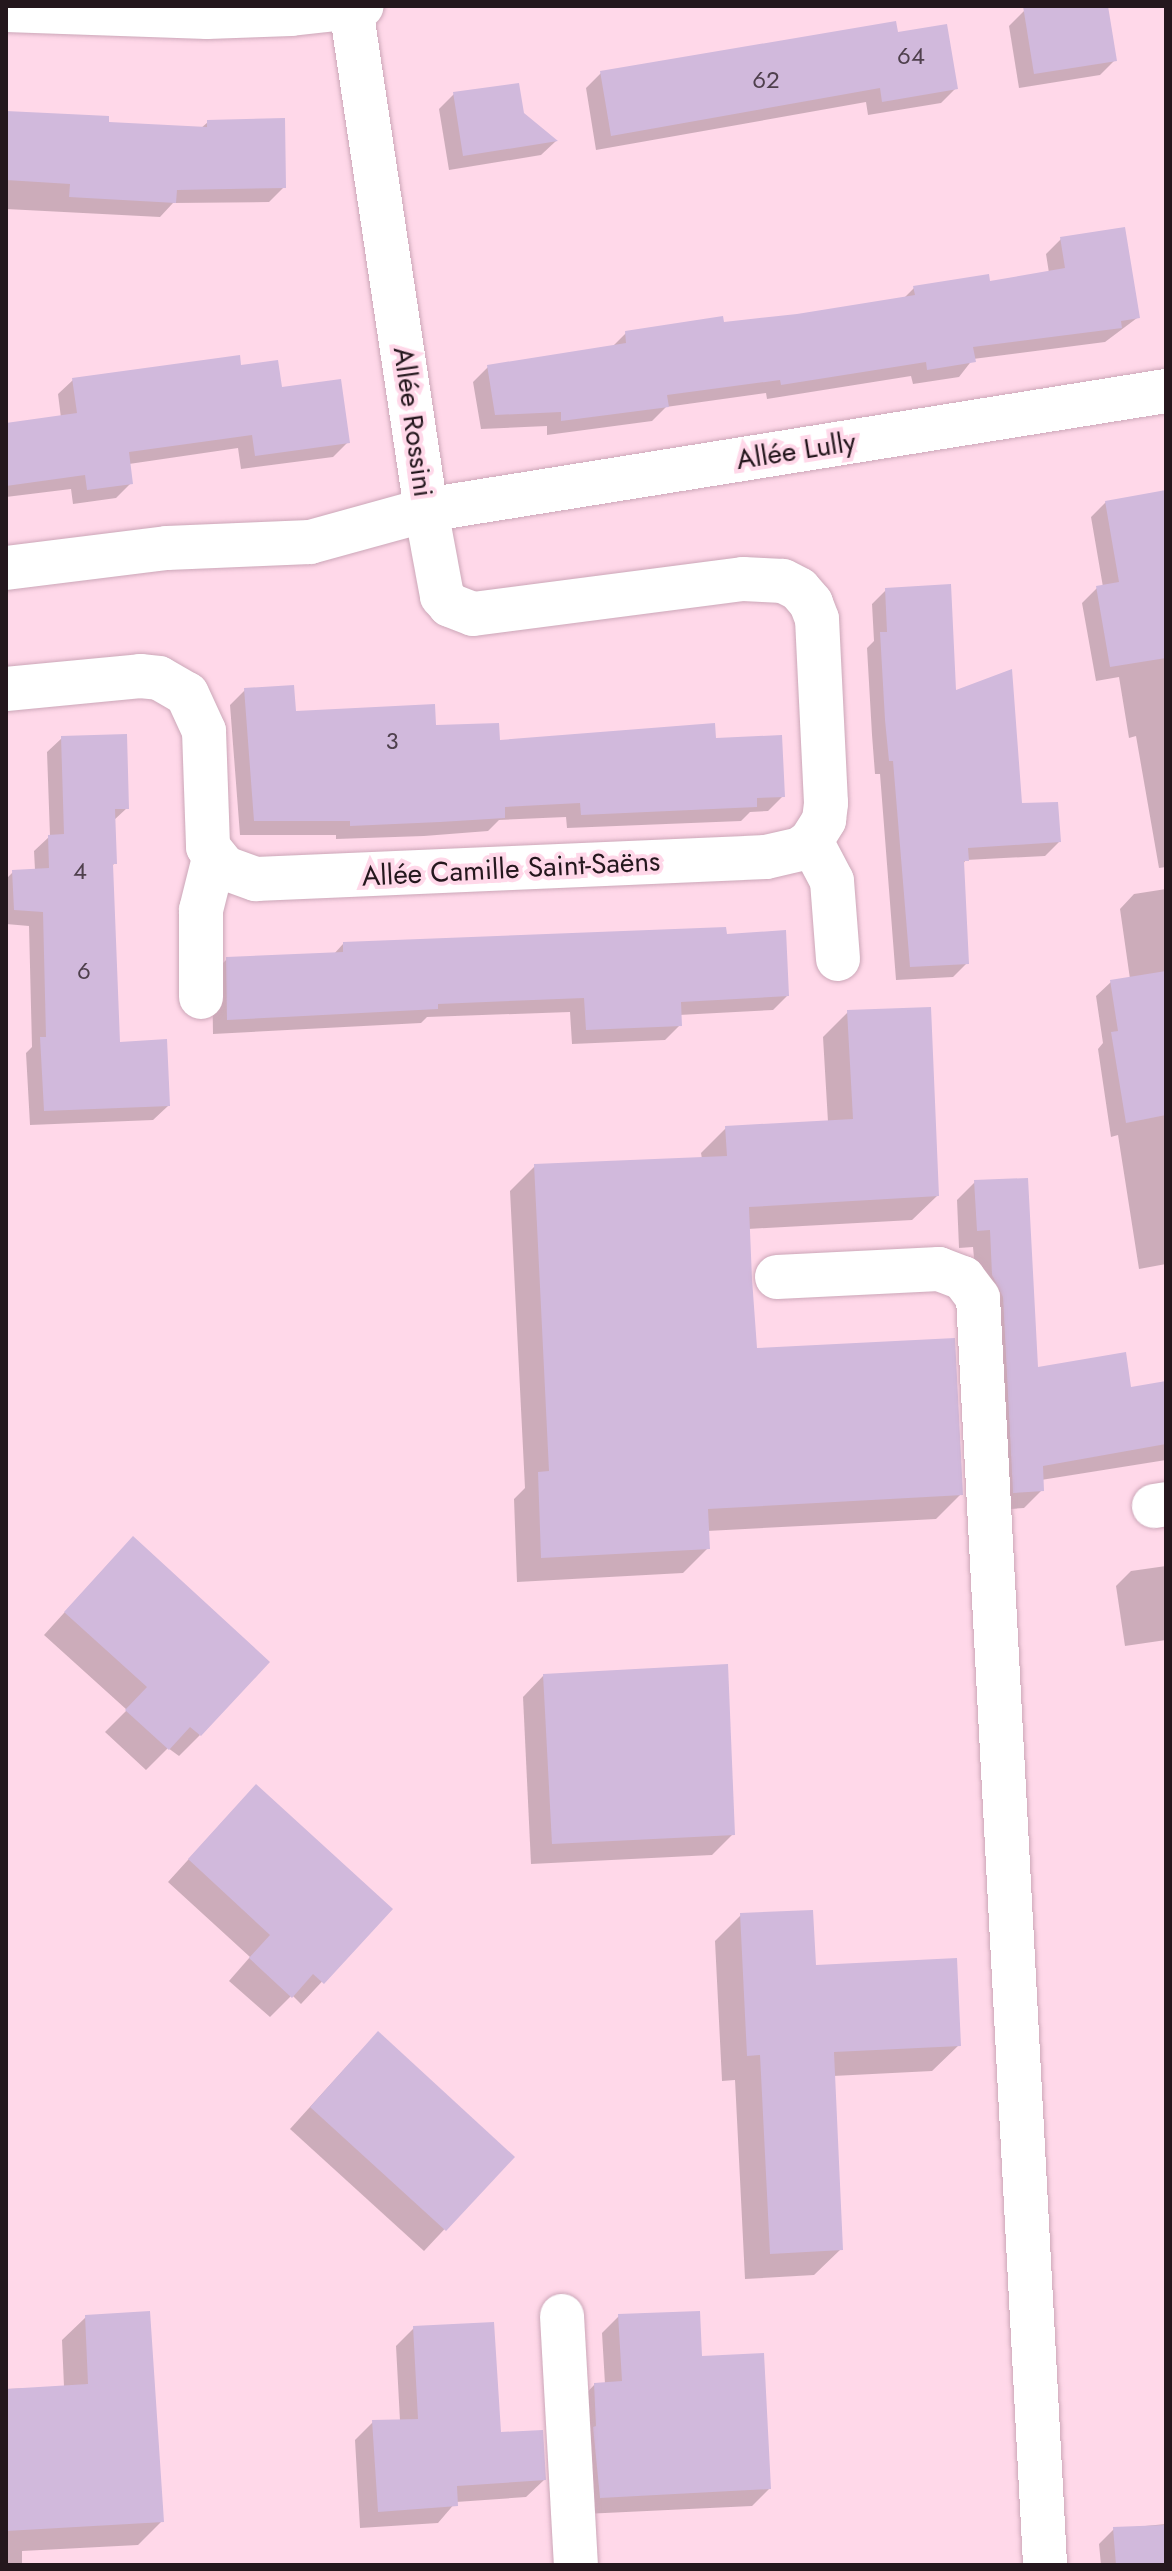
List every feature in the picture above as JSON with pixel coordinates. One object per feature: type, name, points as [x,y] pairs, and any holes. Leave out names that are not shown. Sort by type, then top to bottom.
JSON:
[{"type":"street","points":[[6,10],[207,17],[356,7]]},
{"type":"street","name":"Allée Rossini","points":[[6,568],[167,548],[310,542],[426,510],[356,7]]},
{"type":"street","name":"Allée Lully","points":[[426,510],[1166,391]]},
{"type":"street","points":[[426,510],[442,596],[450,605],[473,614],[743,579],[783,581],[799,589],[811,603],[817,619],[825,787],[824,820],[811,841],[832,881],[838,959]]},
{"type":"street","points":[[6,689],[140,676],[167,681],[187,694],[204,731],[206,834],[214,858],[200,918],[201,997]]},
{"type":"street","name":"Allée Camille Saint-Saëns","points":[[214,858],[237,875],[275,880],[766,857],[800,849],[811,841]]},
{"type":"street","points":[[777,1277],[939,1269],[963,1278],[978,1298],[1045,2565]]},
{"type":"street","points":[[562,2316],[576,2565]]},
{"type":"building","points":[[1023,6],[1108,6],[1117,61],[1034,74]]},
{"type":"building","points":[[896,21],[898,32],[947,24],[958,89],[882,102],[880,88],[611,136],[600,71]]},
{"type":"building","points":[[519,83],[524,113],[558,141],[463,156],[453,92]]},
{"type":"building","points":[[6,111],[109,116],[109,122],[207,127],[207,120],[285,118],[286,188],[177,190],[176,203],[69,197],[70,184],[6,180]]},
{"type":"building","points":[[1125,227],[1140,318],[1121,321],[1122,328],[973,347],[976,362],[927,370],[926,362],[781,385],[780,380],[667,395],[669,407],[561,421],[561,412],[495,415],[487,365],[626,343],[625,331],[723,316],[724,322],[797,314],[915,295],[913,286],[989,274],[990,281],[1065,268],[1060,237]]},
{"type":"building","points":[[240,355],[241,365],[278,360],[282,387],[341,379],[350,443],[255,456],[252,435],[129,452],[133,484],[87,490],[85,475],[6,486],[6,423],[77,413],[72,378]]},
{"type":"building","points":[[1166,490],[1166,658],[1110,667],[1096,586],[1119,582],[1105,501]]},
{"type":"building","points":[[951,584],[956,690],[1012,669],[1022,803],[1058,802],[1061,842],[968,848],[969,861],[964,861],[969,964],[910,967],[893,761],[889,761],[885,720],[880,632],[887,632],[885,588]]},
{"type":"building","points":[[294,685],[296,711],[435,704],[436,725],[499,723],[500,740],[715,723],[716,738],[782,735],[785,797],[757,798],[757,807],[581,815],[580,803],[505,807],[505,818],[440,822],[350,826],[350,821],[254,821],[244,688]]},
{"type":"building","points":[[127,734],[129,809],[115,809],[117,864],[113,864],[120,1042],[167,1039],[170,1106],[44,1111],[40,1037],[46,1037],[43,912],[14,910],[12,870],[49,868],[48,835],[64,834],[61,736]]},
{"type":"building","points":[[726,927],[727,934],[786,930],[789,996],[681,1002],[682,1026],[586,1030],[584,998],[438,1004],[438,1009],[227,1020],[226,957],[343,952],[343,942]]},
{"type":"building","points":[[1166,971],[1166,1115],[1126,1123],[1111,1032],[1118,1031],[1110,980]]},
{"type":"building","points":[[931,1007],[939,1196],[749,1207],[752,1279],[757,1348],[955,1338],[963,1495],[708,1509],[710,1549],[541,1558],[538,1472],[549,1471],[534,1164],[727,1156],[725,1126],[853,1119],[847,1010]]},
{"type":"building","points":[[1028,1178],[1038,1367],[1126,1352],[1131,1387],[1166,1381],[1166,1444],[1043,1466],[1044,1491],[1013,1493],[1003,1297],[992,1275],[990,1230],[977,1231],[974,1180]]},
{"type":"building","points":[[133,1536],[270,1662],[201,1736],[190,1727],[169,1750],[125,1710],[147,1687],[64,1612]]},
{"type":"building","points":[[728,1664],[735,1835],[552,1844],[543,1674]]},
{"type":"building","points":[[256,1784],[393,1909],[324,1984],[313,1974],[292,1998],[249,1958],[270,1935],[188,1859]]},
{"type":"building","points":[[813,1910],[816,1965],[957,1958],[961,2046],[834,2052],[843,2250],[770,2254],[760,2055],[747,2056],[740,1913]]},
{"type":"building","points":[[378,2031],[515,2157],[446,2231],[310,2107]]},
{"type":"building","points":[[150,2311],[164,2522],[6,2531],[6,2389],[88,2384],[85,2315]]},
{"type":"building","points":[[700,2311],[702,2356],[764,2353],[771,2489],[600,2498],[593,2427],[596,2426],[594,2383],[622,2381],[618,2314]]},
{"type":"building","points":[[494,2322],[501,2432],[543,2430],[546,2480],[457,2486],[458,2506],[378,2512],[372,2420],[418,2419],[413,2326]]},
{"type":"building","points":[[1166,2525],[1166,2565],[1116,2565],[1113,2527]]}]
